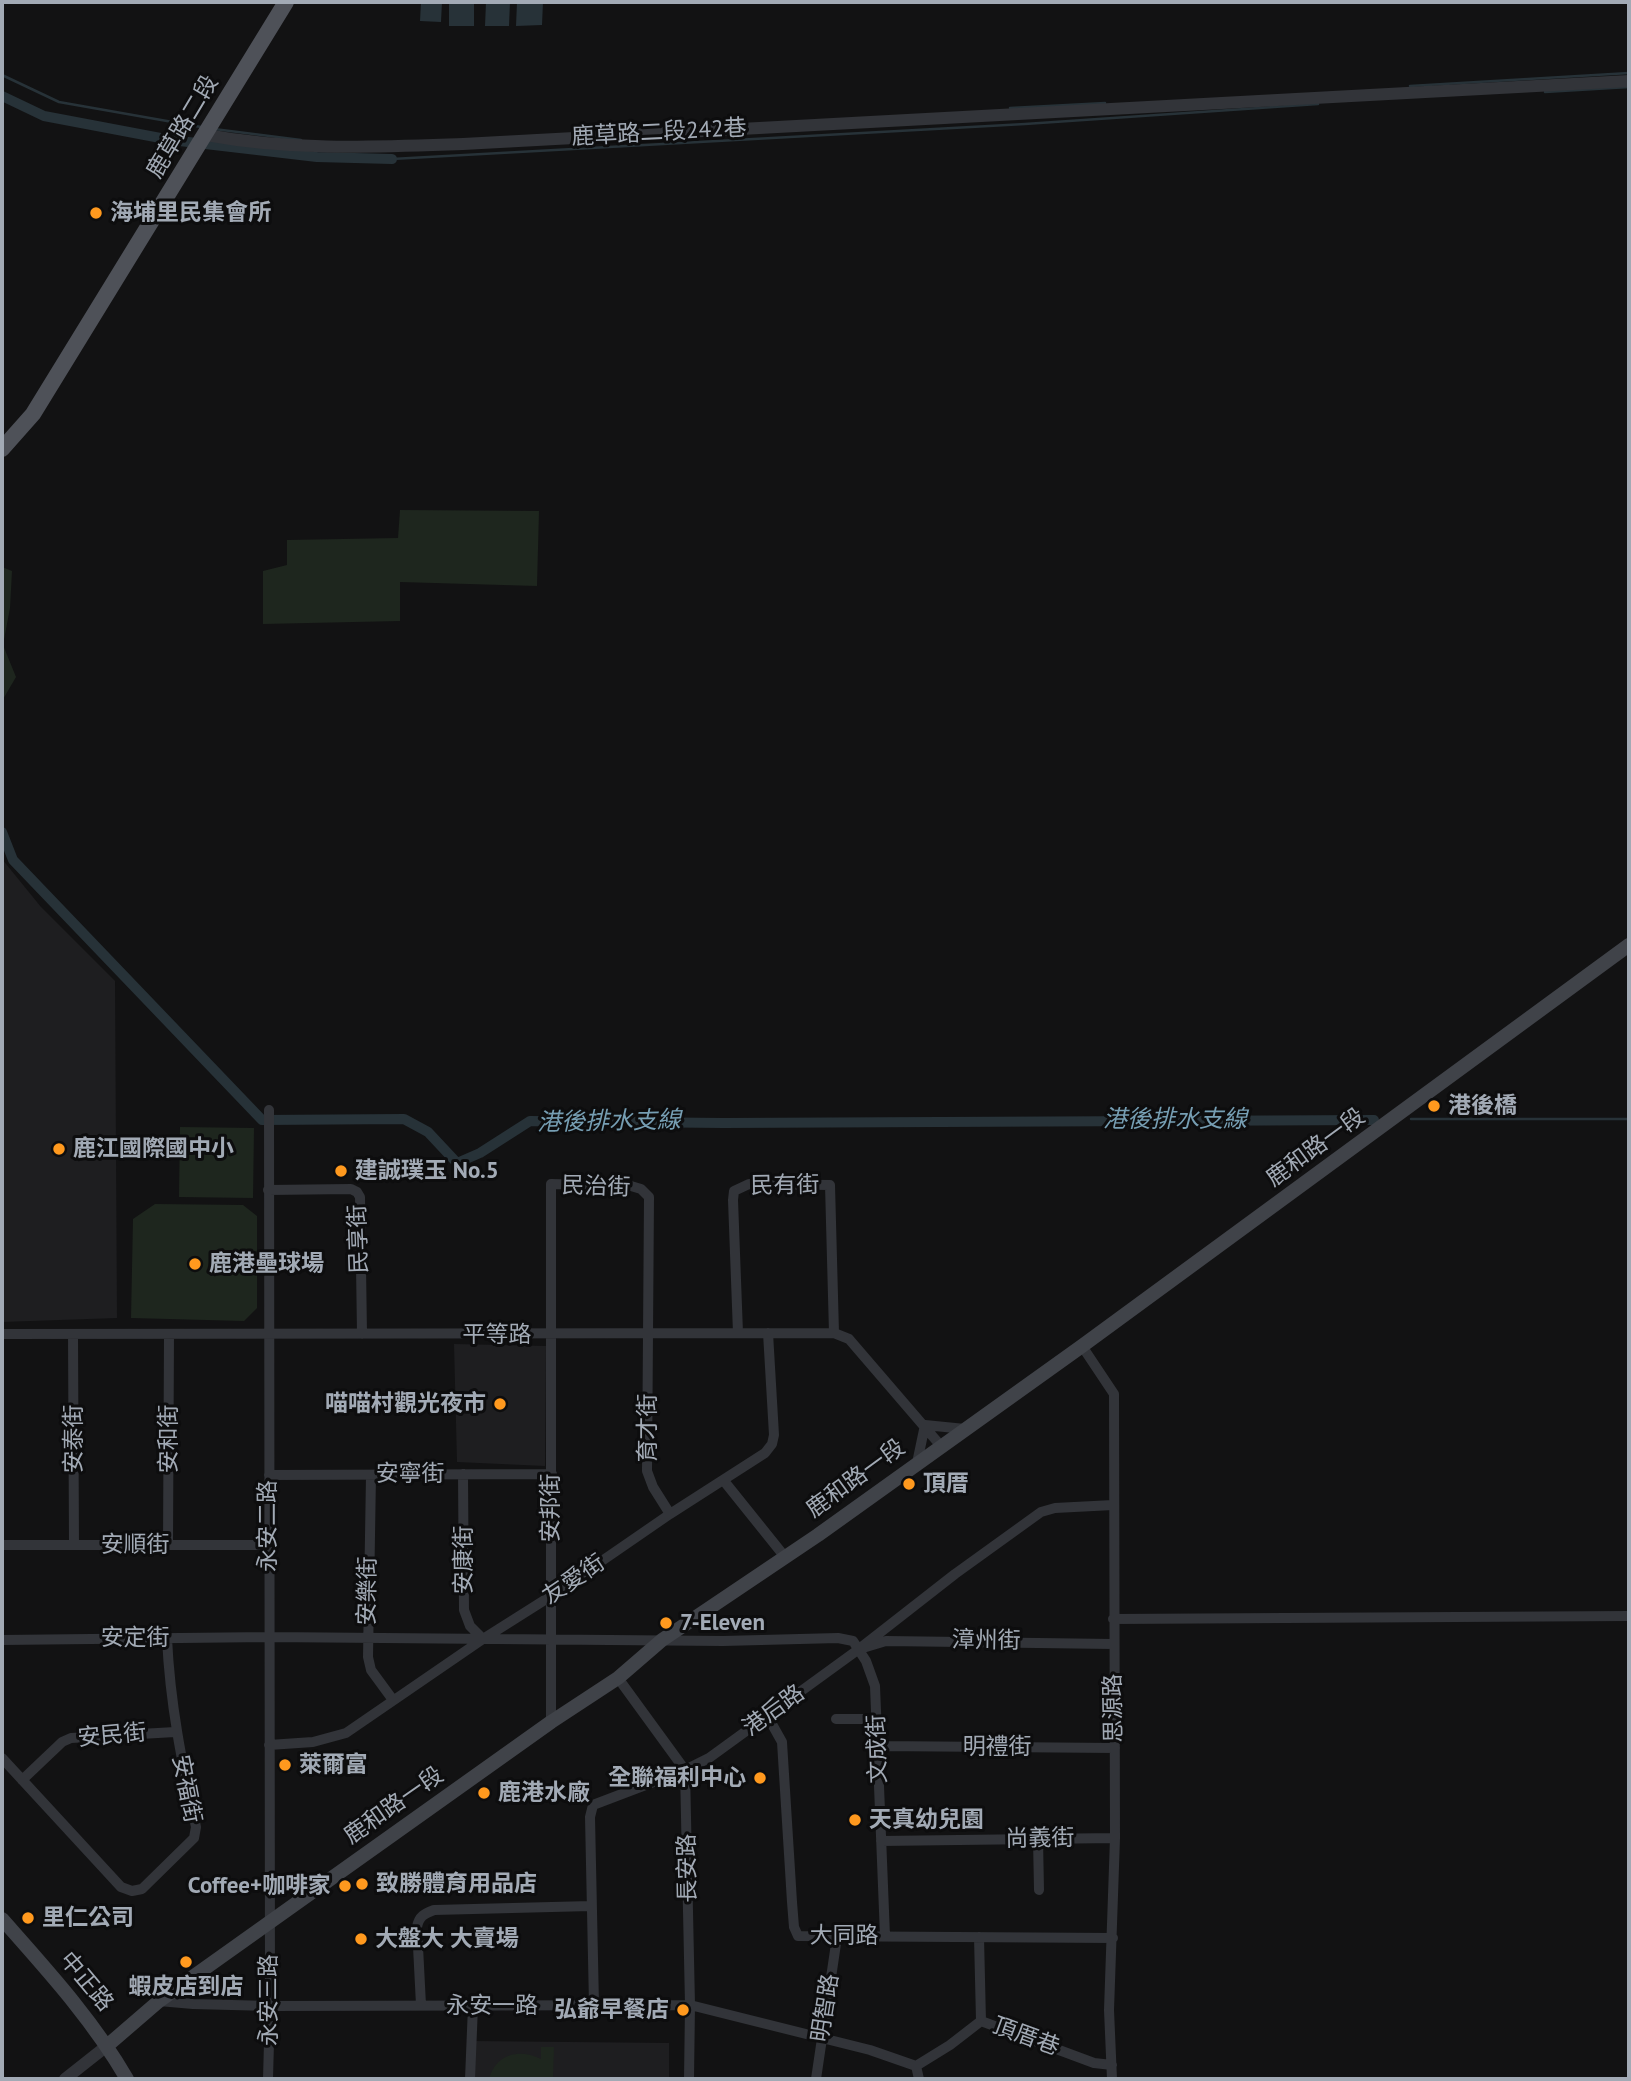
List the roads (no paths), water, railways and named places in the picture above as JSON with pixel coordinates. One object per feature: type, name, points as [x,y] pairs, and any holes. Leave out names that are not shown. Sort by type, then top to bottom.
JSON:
[{"type":"main road","name":"鹿草路二段","points":[[2,433],[24,410],[275,2]]},
{"type":"main road","name":"鹿草路二段","points":[[2,449],[33,414],[286,2]]},
{"type":"main road","name":"鹿和路一段","points":[[108,2046],[159,2001],[269,1921],[551,1722],[618,1678],[662,1640],[785,1557],[1082,1346],[1629,945]]},
{"type":"main road","name":"中正路","points":[[2,1919],[73,1999],[108,2046],[127,2079]]},
{"type":"street","name":"鹿草路二段242巷","points":[[206,135],[293,146],[343,148],[523,141],[1629,81]]},
{"type":"street","name":"永安二路","points":[[269,1110],[269,1921]]},
{"type":"street","name":"民治街","points":[[552,1335],[551,1184],[631,1186],[646,1193],[650,1209],[648,1335]]},
{"type":"street","name":"民有街","points":[[738,1333],[733,1200],[734,1191],[749,1184],[830,1185],[834,1333]]},
{"type":"street","name":"民享街","points":[[268,1189],[351,1189],[357,1192],[360,1197],[362,1334]]},
{"type":"street","name":"友愛街","points":[[269,1745],[313,1742],[346,1733],[765,1453],[772,1444],[774,1435],[768,1333]]},
{"type":"street","name":"平等路","points":[[2,1334],[834,1333]]},
{"type":"street","points":[[834,1333],[849,1339],[941,1446]]},
{"type":"street","name":"安泰街","points":[[73,1334],[74,1545]]},
{"type":"street","name":"安和街","points":[[168,1545],[169,1334]]},
{"type":"street","name":"安邦街","points":[[551,1722],[552,1335]]},
{"type":"street","name":"育才街","points":[[648,1335],[648,1471],[653,1487],[670,1514]]},
{"type":"street","name":"思源路","points":[[1082,1346],[1114,1394],[1115,1838],[1110,2010],[1112,2079]]},
{"type":"street","points":[[925,1425],[965,1429]]},
{"type":"street","points":[[917,1463],[925,1425]]},
{"type":"street","name":"安康街","points":[[463,1474],[464,1610],[470,1626],[483,1639]]},
{"type":"street","name":"安寧街","points":[[269,1475],[552,1474]]},
{"type":"street","name":"安樂街","points":[[371,1475],[367,1638],[371,1670],[393,1700]]},
{"type":"street","points":[[724,1481],[785,1557]]},
{"type":"street","name":"港后路","points":[[594,2006],[590,1818],[593,1805],[685,1770],[709,1758],[768,1717],[1041,1512],[1055,1508],[1113,1505]]},
{"type":"street","name":"安順街","points":[[2,1545],[269,1545]]},
{"type":"street","points":[[1113,1619],[1629,1616]]},
{"type":"street","name":"安定街","points":[[2,1640],[269,1637],[723,1642],[838,1638],[853,1641],[859,1649]]},
{"type":"street","name":"安福街","points":[[2,1758],[121,1887],[132,1891],[142,1889],[194,1838],[196,1827],[175,1732],[167,1638]]},
{"type":"street","name":"漳州街","points":[[859,1649],[886,1641],[1113,1644]]},
{"type":"street","name":"文成街","points":[[859,1649],[875,1686],[885,1936]]},
{"type":"street","points":[[618,1678],[685,1770]]},
{"type":"street","name":"大同路","points":[[768,1717],[782,1742],[794,1927],[798,1936],[1113,1938]]},
{"type":"street","points":[[836,1719],[877,1719]]},
{"type":"street","name":"安民街","points":[[22,1780],[62,1742],[71,1738],[175,1732]]},
{"type":"street","name":"明禮街","points":[[879,1746],[1115,1748]]},
{"type":"street","name":"長安路","points":[[685,1770],[690,2079]]},
{"type":"street","name":"尚義街","points":[[881,1841],[1115,1838]]},
{"type":"street","points":[[1038,1839],[1039,1890]]},
{"type":"street","points":[[421,2006],[417,1927],[424,1914],[434,1910],[591,1906]]},
{"type":"street","name":"永安三路","points":[[268,2079],[269,1921]]},
{"type":"street","name":"明智路","points":[[816,2079],[837,1937]]},
{"type":"street","points":[[919,2079],[916,2066],[950,2046],[981,2021],[979,1937]]},
{"type":"street","name":"永安一路","points":[[159,2001],[270,2006],[690,2005],[870,2050],[916,2066]]},
{"type":"street","points":[[470,2079],[473,2006]]},
{"type":"street","name":"頂厝巷","points":[[981,2021],[1094,2063],[1112,2065]]},
{"type":"street","points":[[65,2079],[108,2046]]},
{"type":"waterway","points":[[1410,86],[1629,73]]},
{"type":"waterway","points":[[2,75],[59,102],[201,127]]},
{"type":"waterway","points":[[1545,92],[1629,87]]},
{"type":"waterway","points":[[2,96],[44,116],[171,140],[317,157],[392,159]]},
{"type":"waterway","points":[[1010,108],[1105,103]]},
{"type":"waterway","points":[[392,159],[1025,124],[1318,104]]},
{"type":"waterway","points":[[214,129],[301,140]]},
{"type":"waterway","name":"港後排水支線","points":[[2,832],[13,860],[262,1120],[404,1119],[428,1132],[457,1163],[480,1153],[530,1121],[723,1123],[1374,1120]]},
{"type":"waterway","points":[[1411,1119],[1629,1119]]},
{"type":"place","name":"海埔里民集會所","points":[[96,213]]},
{"type":"place","name":"港後橋","points":[[1434,1106]]},
{"type":"place","name":"鹿江國際國中小","points":[[59,1149]]},
{"type":"place","name":"建誠璞玉 No.5","points":[[341,1171]]},
{"type":"place","name":"鹿港壘球場","points":[[195,1264]]},
{"type":"place","name":"喵喵村觀光夜市","points":[[500,1404]]},
{"type":"place","name":"頂厝","points":[[909,1484]]},
{"type":"place","name":"7-Eleven","points":[[666,1623]]},
{"type":"place","name":"萊爾富","points":[[285,1765]]},
{"type":"place","name":"全聯福利中心","points":[[760,1778]]},
{"type":"place","name":"鹿港水廠","points":[[484,1793]]},
{"type":"place","name":"天真幼兒園","points":[[855,1820]]},
{"type":"place","name":"致勝體育用品店","points":[[362,1884]]},
{"type":"place","name":"Coffee+咖啡家","points":[[345,1886]]},
{"type":"place","name":"里仁公司","points":[[28,1918]]},
{"type":"place","name":"大盤大 大賣場","points":[[361,1939]]},
{"type":"place","name":"蝦皮店到店","points":[[186,1962]]},
{"type":"place","name":"弘爺早餐店","points":[[683,2010]]}]
